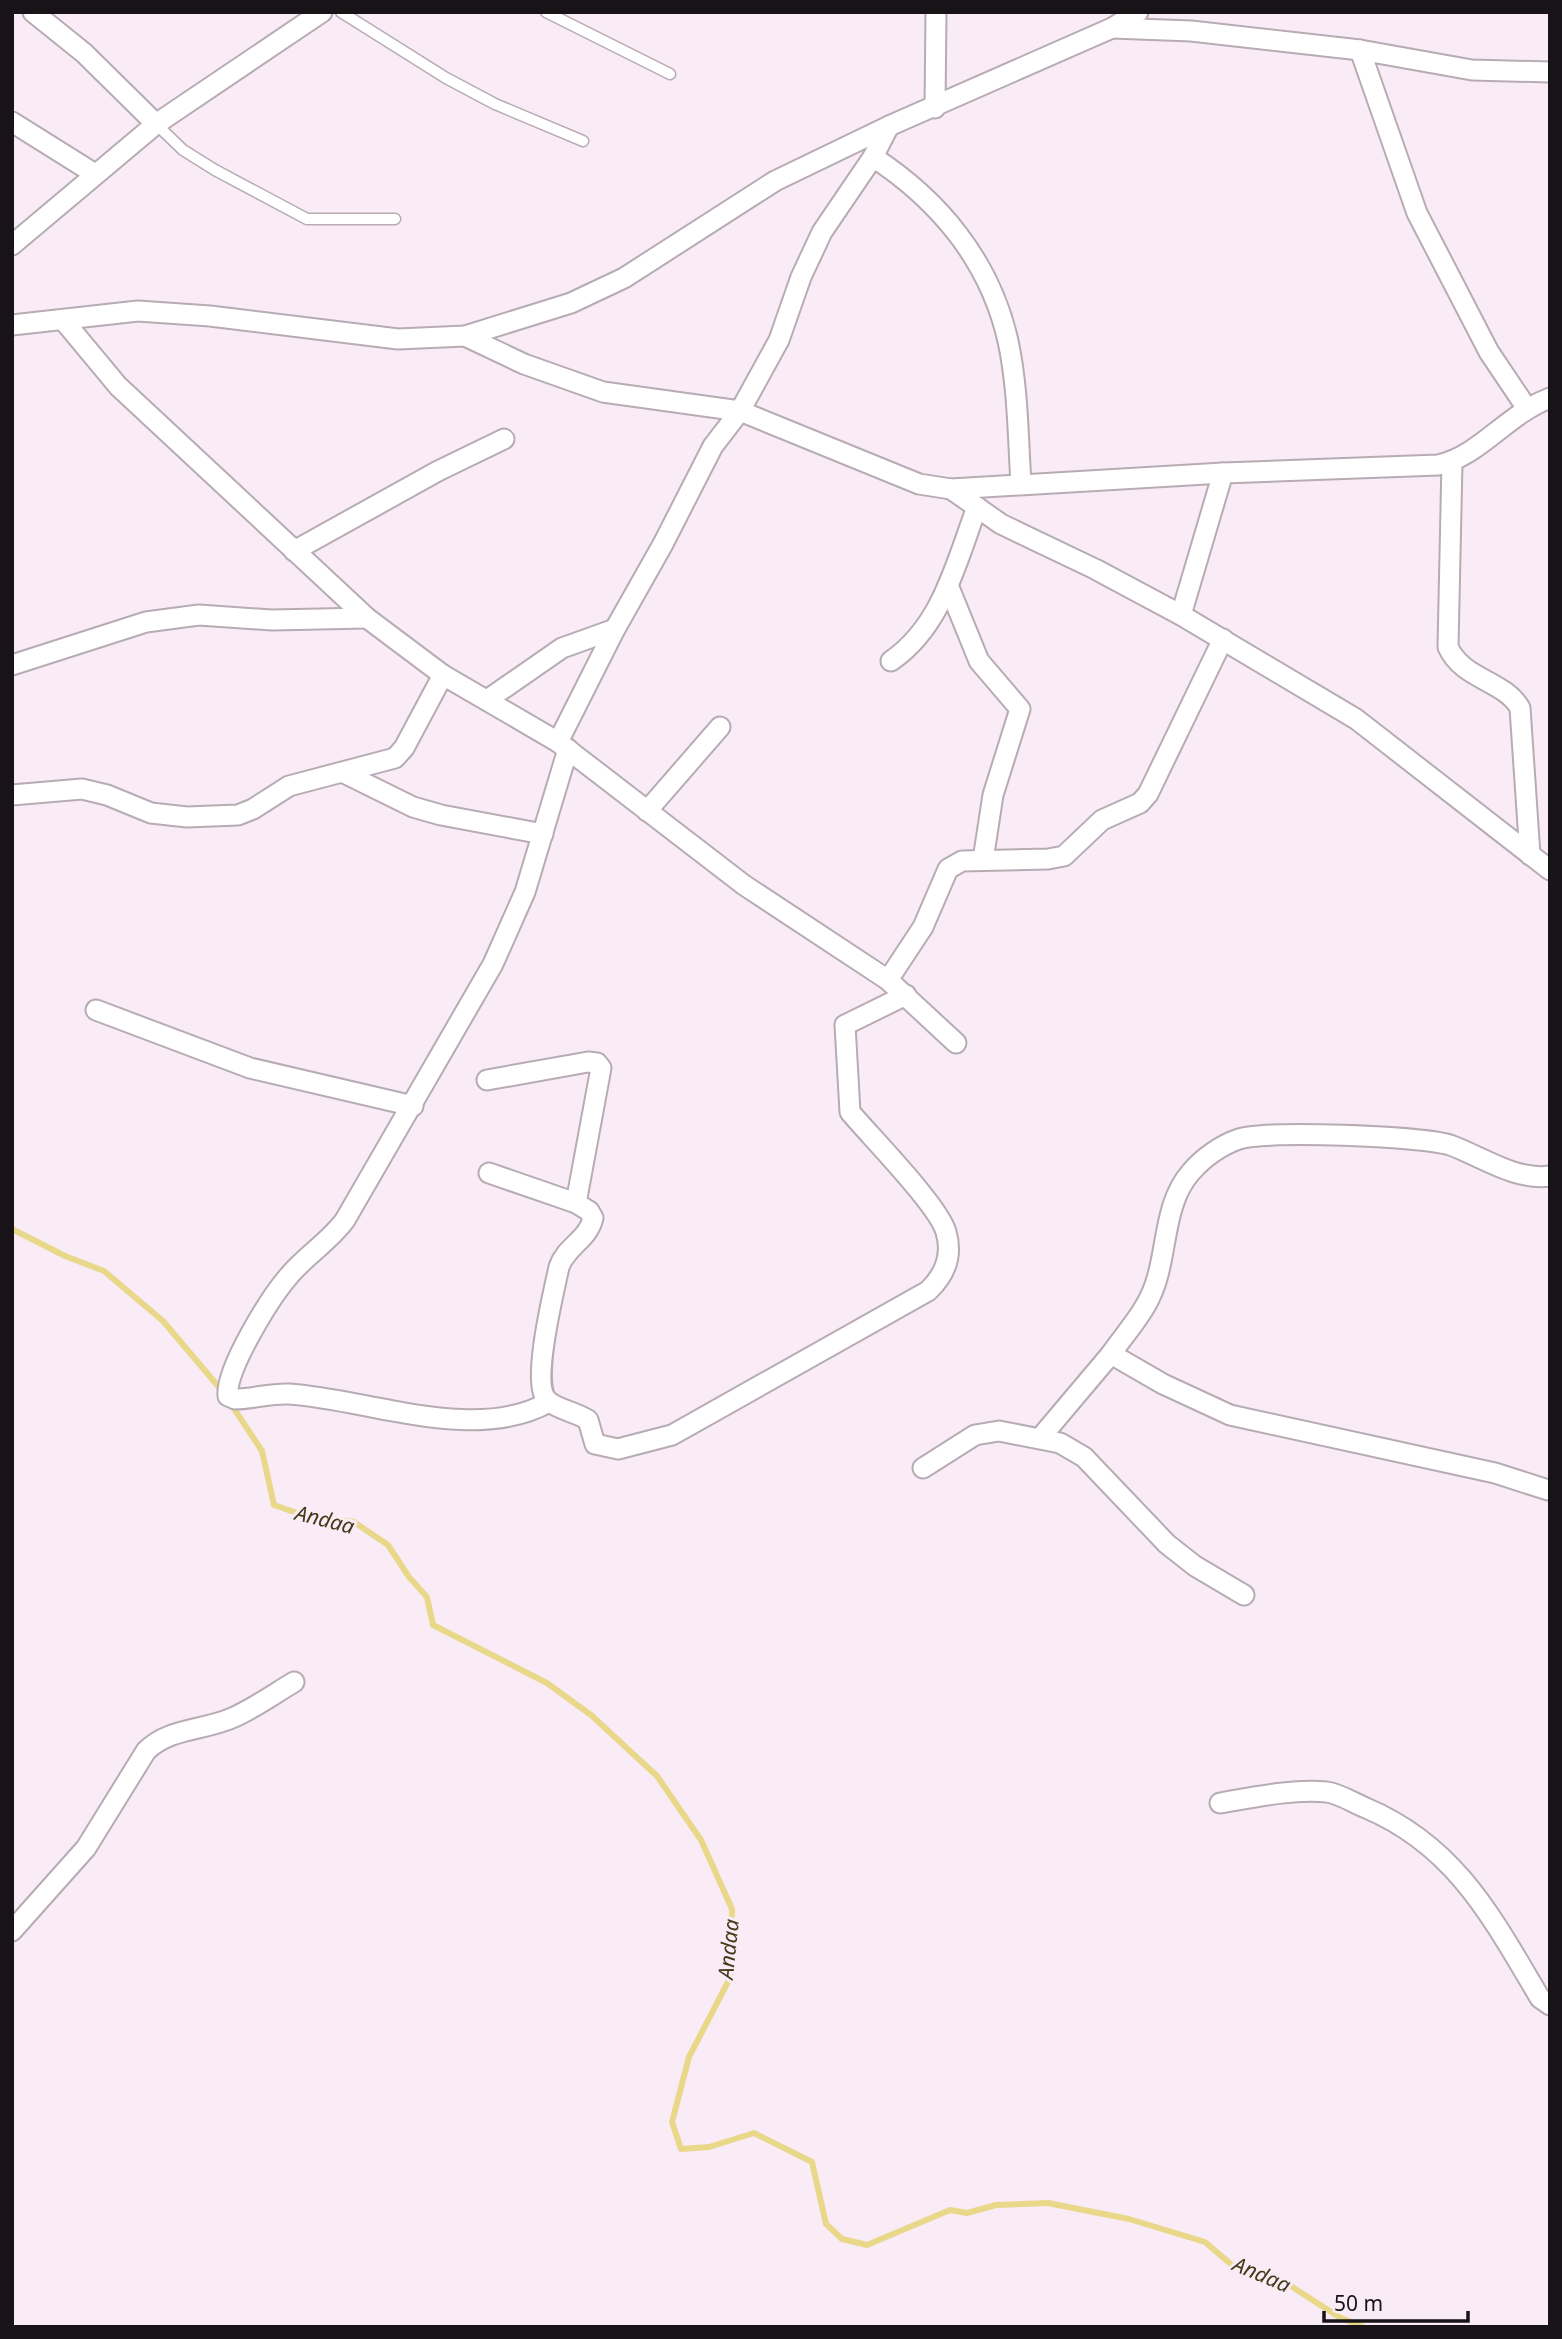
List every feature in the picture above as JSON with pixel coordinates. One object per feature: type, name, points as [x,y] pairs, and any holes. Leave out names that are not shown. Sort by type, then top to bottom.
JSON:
[{"type":"street","points":[[33,12],[84,52],[156,124]]},
{"type":"street","points":[[12,245],[156,124],[322,12]]},
{"type":"street","points":[[935,108],[936,12]]},
{"type":"street","points":[[12,325],[138,311],[211,316],[398,339],[465,337],[570,303],[624,278],[775,181],[1112,28],[1138,12]]},
{"type":"street","points":[[1112,28],[1191,31],[1360,50],[1472,71],[1550,72]]},
{"type":"street","points":[[1360,50],[1417,213],[1489,352],[1526,407]]},
{"type":"street","points":[[12,122],[95,174]]},
{"type":"street","points":[[549,1402],[519,1415],[440,1419],[287,1394],[242,1399],[228,1396],[229,1383],[235,1368],[271,1299],[289,1275],[335,1235],[345,1220],[413,1106],[492,964],[525,892],[543,834],[563,746],[615,629],[663,544],[713,446],[740,411],[779,340],[801,277],[822,232],[873,157],[889,127]]},
{"type":"street","points":[[873,157],[907,179],[950,222],[969,247],[994,298],[1008,341],[1021,484]]},
{"type":"street","points":[[64,321],[118,386],[367,618],[443,675],[563,746],[744,885],[888,980],[956,1044]]},
{"type":"street","points":[[465,337],[524,364],[603,392],[740,411],[919,484],[951,489],[1223,473],[1411,467],[1452,462],[1526,407],[1550,398]]},
{"type":"street","points":[[294,551],[427,477],[504,439]]},
{"type":"street","points":[[1452,462],[1448,647],[1460,667],[1510,697],[1520,708],[1530,855]]},
{"type":"street","points":[[1181,615],[1223,473]]},
{"type":"street","points":[[951,489],[1001,524],[1095,569],[1181,615],[1356,719],[1550,870]]},
{"type":"street","points":[[891,661],[920,637],[937,612],[977,507]]},
{"type":"street","points":[[948,585],[979,661],[1020,709],[993,795],[982,860]]},
{"type":"street","points":[[12,666],[146,622],[199,615],[272,620],[367,618]]},
{"type":"street","points":[[487,700],[562,648],[615,629]]},
{"type":"street","points":[[888,980],[923,927],[948,869],[962,861],[1048,859],[1064,856],[1102,820],[1140,803],[1147,794],[1223,639]]},
{"type":"street","points":[[12,795],[82,789],[107,795],[150,813],[187,817],[238,815],[253,809],[289,786],[395,758],[404,748],[443,675]]},
{"type":"street","points":[[648,811],[720,727]]},
{"type":"street","points":[[344,773],[413,807],[441,816],[543,834]]},
{"type":"street","points":[[489,1173],[576,1203],[589,1210],[593,1218],[591,1228],[582,1239],[564,1252],[559,1267],[540,1384],[549,1402],[588,1420],[596,1444],[603,1449],[618,1449],[672,1435],[928,1291],[942,1278],[949,1254],[946,1230],[912,1183],[850,1112],[847,1100],[845,1025],[906,995]]},
{"type":"street","points":[[96,1010],[250,1069],[413,1106]]},
{"type":"street","points":[[487,1080],[588,1062],[597,1063],[601,1068],[576,1203]]},
{"type":"street","points":[[1041,1437],[1111,1354],[1151,1296],[1173,1206],[1189,1173],[1210,1154],[1240,1138],[1308,1135],[1425,1140],[1448,1145],[1519,1174],[1550,1176]]},
{"type":"street","points":[[1111,1354],[1163,1384],[1230,1415],[1495,1473],[1548,1490]]},
{"type":"street","points":[[923,1468],[975,1435],[999,1431],[1041,1437],[1060,1443],[1084,1457],[1167,1544],[1195,1566],[1244,1595]]},
{"type":"street","points":[[12,1931],[86,1848],[146,1751],[157,1741],[168,1734],[194,1731],[233,1718],[294,1682]]},
{"type":"street","points":[[1220,1803],[1280,1792],[1329,1793],[1381,1814],[1426,1842],[1454,1867],[1500,1931],[1540,1998],[1550,2006]]},
{"type":"lane","points":[[341,12],[446,78],[495,104],[583,141]]},
{"type":"lane","points":[[546,12],[670,74]]},
{"type":"lane","points":[[156,124],[183,150],[307,219],[395,219]]},
{"type":"waterway","name":"Andaa","points":[[12,1229],[65,1256],[104,1271],[163,1321],[223,1392]]},
{"type":"waterway","name":"Andaa","points":[[231,1404],[262,1451],[274,1505],[300,1514],[354,1522],[388,1545],[409,1577],[427,1597],[433,1625],[547,1683],[591,1715],[657,1776],[701,1840],[732,1909],[730,1978],[689,2057],[672,2122],[681,2149],[709,2147],[754,2133],[812,2162],[826,2224],[842,2239],[867,2245],[950,2210],[967,2213],[996,2205],[1048,2203],[1129,2219],[1205,2242],[1233,2266],[1283,2281],[1339,2317],[1363,2327]]}]
